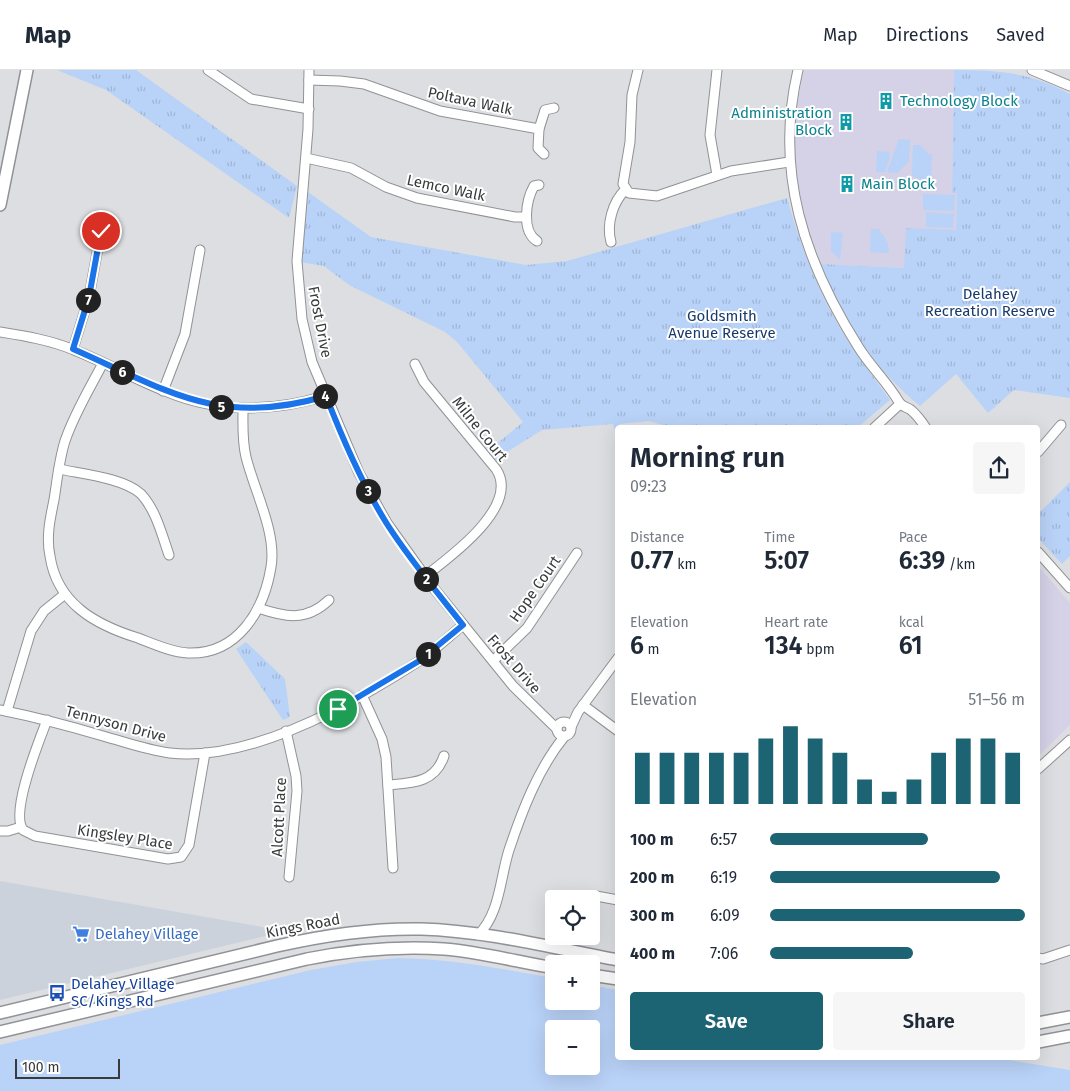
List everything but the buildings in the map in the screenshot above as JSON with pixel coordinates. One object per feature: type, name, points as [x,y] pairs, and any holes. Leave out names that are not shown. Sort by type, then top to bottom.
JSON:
[{"type":"main road","points":[[0,167],[19,70]]},
{"type":"main road","points":[[0,205],[27,70]]},
{"type":"main road","name":"Kings Road","points":[[0,1013],[316,937],[392,930],[449,931],[615,959]]},
{"type":"main road","points":[[0,1032],[307,959],[351,951],[399,948],[445,950],[545,967]]},
{"type":"main road","points":[[600,976],[615,979]]},
{"type":"main road","points":[[1040,1023],[1070,1017]]},
{"type":"main road","points":[[1040,1042],[1070,1036]]},
{"type":"street","name":"Frost Drive","points":[[309,70],[306,158],[297,261],[299,300],[306,340],[326,396],[345,444],[373,500],[424,577],[522,697],[545,717],[563,728]]},
{"type":"street","points":[[638,70],[631,100],[630,142],[623,184],[625,190],[631,194],[657,196],[717,175],[755,166],[789,162]]},
{"type":"street","points":[[717,70],[710,135],[717,175]]},
{"type":"street","points":[[798,70],[790,116],[789,162],[793,193],[802,230],[823,279],[859,348],[896,393],[900,404],[914,412],[924,425]]},
{"type":"street","points":[[1032,70],[1070,86]]},
{"type":"street","points":[[210,71],[251,99],[309,109]]},
{"type":"street","name":"Poltava Walk","points":[[309,80],[364,84],[440,111],[539,129]]},
{"type":"street","points":[[544,154],[538,148],[539,129],[545,110],[554,108]]},
{"type":"street","name":"Lemco Walk","points":[[306,158],[351,168],[396,191],[425,200],[515,217],[526,216]]},
{"type":"street","points":[[537,241],[530,233],[526,216],[531,192],[534,186],[539,185]]},
{"type":"street","points":[[611,242],[610,234],[614,203],[625,190]]},
{"type":"street","points":[[73,349],[89,297],[101,231]]},
{"type":"street","points":[[163,391],[185,334],[200,250]]},
{"type":"street","points":[[0,332],[36,338],[73,349],[163,391],[200,403],[243,408],[284,406],[326,396]]},
{"type":"street","points":[[103,363],[66,438],[59,469],[48,545],[52,568],[65,594],[82,612],[100,624],[168,648],[188,653],[209,651],[227,644],[243,632],[258,608],[269,575],[272,550],[244,448],[243,408]]},
{"type":"street","name":"Milne Court","points":[[415,364],[424,382],[496,469],[503,485],[500,499],[471,538],[424,577]]},
{"type":"street","points":[[877,425],[900,404]]},
{"type":"street","points":[[1040,450],[1061,425]]},
{"type":"street","points":[[59,469],[117,482],[140,493],[152,512],[169,555]]},
{"type":"street","name":"Hope Court","points":[[493,661],[527,628],[577,553]]},
{"type":"street","points":[[1040,554],[1070,588]]},
{"type":"street","points":[[3,711],[31,631],[44,611],[65,594]]},
{"type":"street","points":[[258,608],[283,616],[295,617],[320,608],[328,600]]},
{"type":"street","name":"Tennyson Drive","points":[[3,711],[47,720],[156,751],[181,754],[205,753],[244,747],[338,709],[419,661],[463,625]]},
{"type":"street","points":[[478,935],[487,927],[493,913],[515,833],[563,728],[615,662]]},
{"type":"street","points":[[362,695],[382,739],[386,757],[393,868]]},
{"type":"street","points":[[580,708],[615,729]]},
{"type":"street","points":[[0,831],[21,827],[19,817],[26,780],[47,720]]},
{"type":"street","name":"Alcott Place","points":[[286,730],[296,776],[297,791],[289,877]]},
{"type":"street","points":[[1040,767],[1070,740]]},
{"type":"street","name":"Kingsley Place","points":[[21,827],[27,834],[35,836],[168,859],[181,857],[189,845],[205,753]]},
{"type":"street","points":[[388,785],[425,780],[438,769],[444,756]]},
{"type":"street","points":[[600,897],[615,899]]},
{"type":"street","points":[[493,913],[494,929],[500,939]]},
{"type":"street","points":[[1040,958],[1070,950]]},
{"type":"shaded area","points":[[804,70],[954,70],[952,192],[957,193],[956,230],[904,268],[821,264],[799,203],[793,168],[793,125]]},
{"type":"shaded area","points":[[1040,568],[1070,603],[1070,725],[1040,754]]},
{"type":"shaded area","points":[[0,881],[286,931],[0,1000]]},
{"type":"green space","points":[[57,70],[136,70],[297,186],[289,218],[106,90]]},
{"type":"green space","name":"Delahey Recreation Reserve","points":[[954,70],[1014,74],[1041,81],[1070,94],[1070,398],[1014,390],[988,413],[956,374],[920,406],[888,376],[861,342],[839,304],[821,264],[904,268],[906,228],[956,230],[957,193],[952,193]]},
{"type":"green space","points":[[899,139],[910,140],[909,161],[897,173],[887,172]]},
{"type":"green space","points":[[913,145],[920,145],[930,155],[932,153],[931,184],[912,176]]},
{"type":"green space","points":[[888,148],[890,157],[885,172],[876,172],[877,151],[888,152]]},
{"type":"green space","name":"Goldsmith Avenue Reserve","points":[[308,192],[371,237],[526,265],[567,261],[787,198],[805,254],[820,290],[848,341],[890,400],[860,425],[663,425],[649,421],[615,425],[615,430],[613,424],[542,430],[494,460],[487,452],[523,422],[457,342],[445,332],[349,285],[324,266],[300,262]]},
{"type":"green space","points":[[923,194],[955,195],[954,211],[923,210]]},
{"type":"green space","points":[[926,212],[954,214],[953,228],[926,227]]},
{"type":"green space","points":[[871,229],[879,229],[888,243],[889,253],[870,252]]},
{"type":"green space","points":[[831,232],[843,233],[840,260],[831,251]]},
{"type":"green space","points":[[1070,482],[1070,556],[1062,564],[1040,540],[1040,512]]},
{"type":"green space","points":[[246,642],[285,679],[290,717],[283,720],[236,649]]},
{"type":"green space","points":[[398,958],[437,960],[545,976],[545,1010],[600,1010],[600,987],[615,990],[615,1060],[1008,1060],[1070,1070],[1070,1091],[0,1091],[0,1045],[311,970],[357,962]]},
{"type":"place","name":"Technology Block","points":[[886,101]]},
{"type":"place","name":"Administration Block","points":[[846,122]]},
{"type":"place","name":"Main Block","points":[[847,184]]},
{"type":"place","name":"Delahey Village","points":[[81,934]]},
{"type":"place","name":"Delahey Village SC/Kings Rd","points":[[57,993]]},
{"type":"route","points":[[101,231],[89,297],[73,349],[175,396],[215,406],[265,408],[295,404],[326,396],[342,436],[373,500],[407,554],[463,625],[419,661],[338,709]]}]
